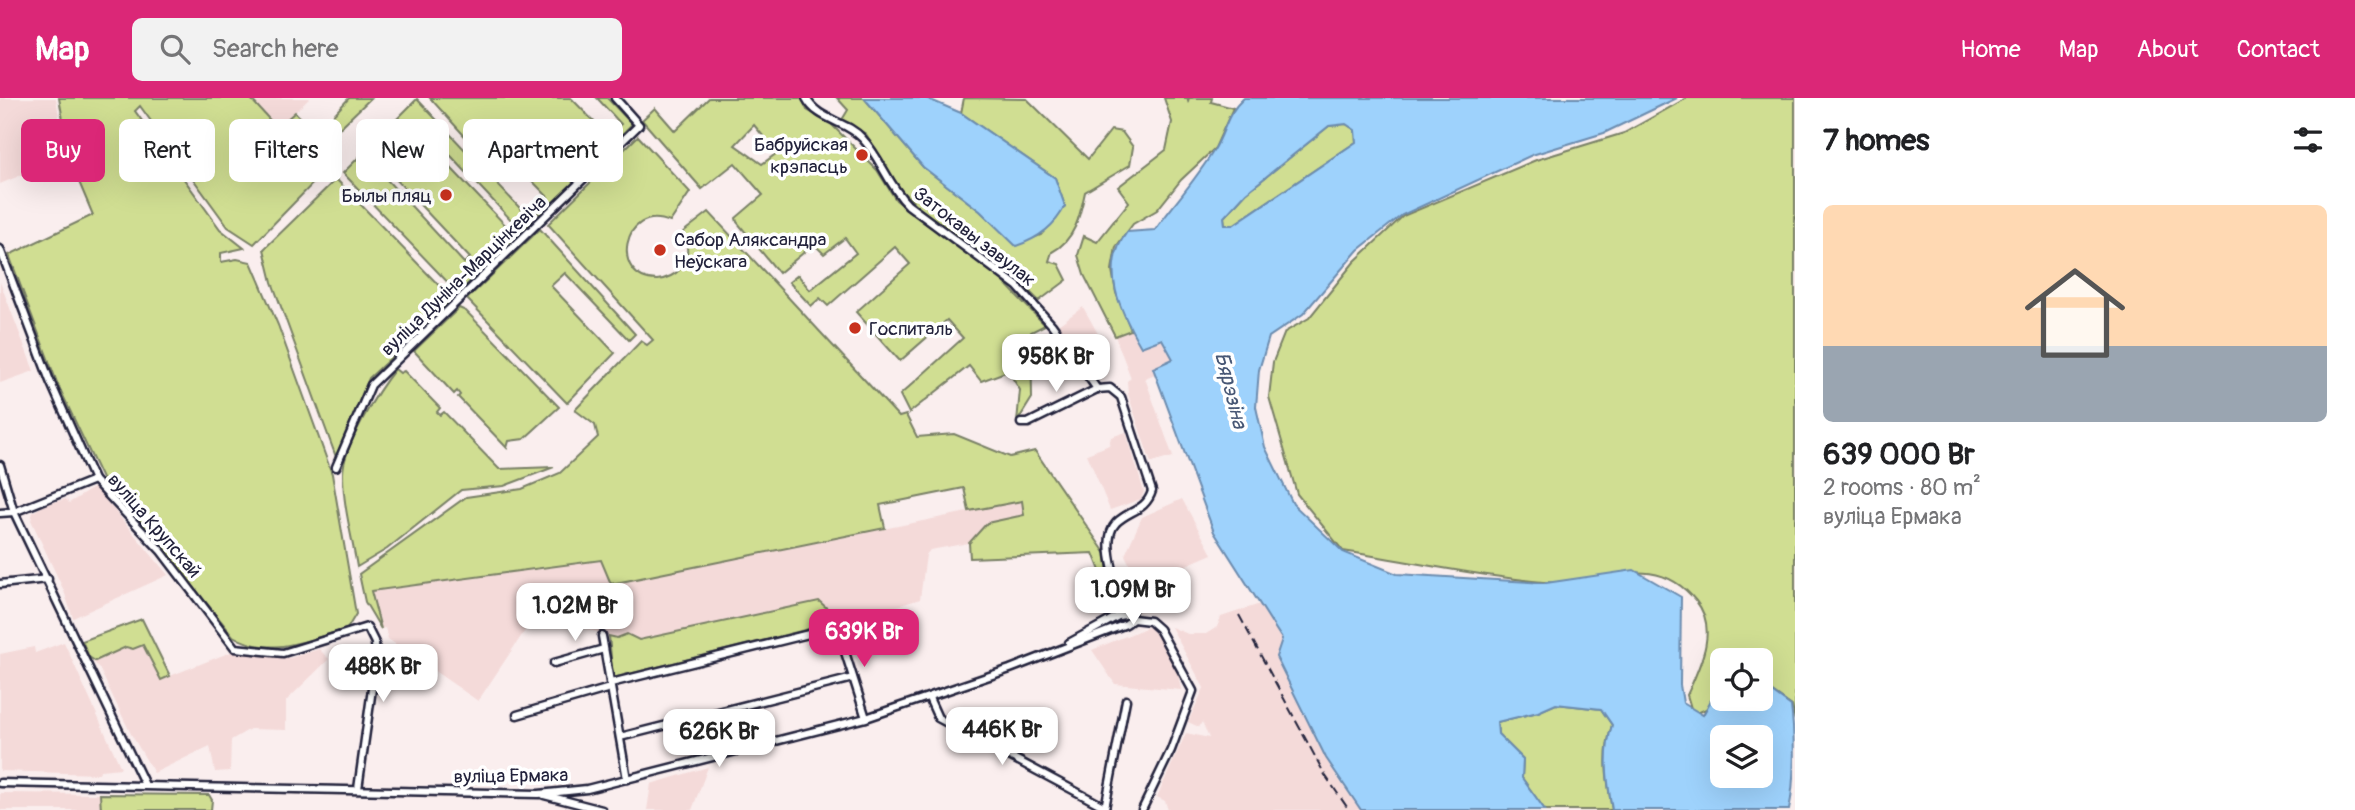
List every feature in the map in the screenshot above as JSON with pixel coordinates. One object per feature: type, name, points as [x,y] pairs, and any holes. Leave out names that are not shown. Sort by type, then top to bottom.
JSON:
[{"type":"street","name":"вуліца Дуніна-Марцінкевіча","points":[[336,467],[371,385],[639,125],[615,98]]},
{"type":"street","name":"Затокавы завулак","points":[[806,98],[817,112],[860,136],[893,188],[908,205],[1017,286],[1052,325],[1097,388],[1110,388],[1121,397],[1152,491],[1145,504],[1123,518],[1111,532],[1110,551],[1116,584],[1131,616]]},
{"type":"street","name":"вуліца Крупскай","points":[[0,249],[50,381],[94,480],[161,551],[234,648],[283,653],[367,627],[375,643],[376,660],[358,789]]},
{"type":"street","points":[[1021,423],[1028,423],[1097,388]]},
{"type":"street","points":[[0,465],[14,512],[145,785]]},
{"type":"street","points":[[0,513],[14,512],[94,480]]},
{"type":"street","points":[[0,584],[48,579]]},
{"type":"street","points":[[1142,810],[1175,740],[1193,691],[1159,629],[1150,621],[1131,616],[1138,599],[1169,585]]},
{"type":"street","name":"вуліца Ермака","points":[[0,783],[539,794],[587,789],[866,718],[929,698],[1126,625],[1131,616]]},
{"type":"street","points":[[517,715],[610,685],[837,628],[866,718]]},
{"type":"street","points":[[602,636],[627,779]]},
{"type":"street","points":[[554,663],[604,649]]},
{"type":"street","points":[[620,737],[853,678]]},
{"type":"street","points":[[929,698],[938,718],[1105,808],[1126,700]]},
{"type":"street","points":[[539,794],[602,810]]},
{"type":"shaded area","points":[[0,98],[56,98],[59,119],[21,119],[21,175],[0,184]]},
{"type":"shaded area","points":[[250,98],[310,98],[288,119],[270,119]]},
{"type":"shaded area","points":[[0,282],[34,371],[0,383]]},
{"type":"shaded area","points":[[1083,307],[1106,348],[1082,363],[1058,325]]},
{"type":"shaded area","points":[[1131,330],[1141,347],[1162,339],[1173,359],[1153,368],[1155,374],[1145,378],[1173,457],[1151,463],[1128,394],[1127,381],[1131,378],[1115,336]]},
{"type":"shaded area","points":[[1126,432],[1144,492],[1141,499],[1110,510],[1087,454],[1109,445],[1111,437]]},
{"type":"shaded area","points":[[95,487],[168,575],[73,618],[64,591],[31,520],[33,512],[47,504],[66,499],[69,503]]},
{"type":"shaded area","points":[[1182,499],[1212,554],[1140,585],[1125,555],[1142,517]]},
{"type":"shaded area","points":[[1022,501],[1024,516],[987,523],[969,543],[930,550],[926,555],[920,599],[882,611],[875,620],[852,631],[819,601],[639,640],[627,634],[617,638],[536,614],[478,701],[388,639],[385,628],[381,629],[370,591],[602,560],[611,584]]},
{"type":"shaded area","points":[[1260,604],[1282,639],[1276,657],[1337,777],[1361,810],[1168,810],[1165,801],[1157,797],[1186,733],[1209,738],[1202,722],[1199,727],[1188,722],[1204,688],[1171,627],[1188,634],[1206,634],[1217,627],[1221,617]]},
{"type":"shaded area","points":[[142,619],[170,676],[231,652],[290,658],[319,649],[329,659],[286,701],[286,730],[250,729],[231,740],[230,771],[215,772],[210,746],[154,773],[82,641]]},
{"type":"shaded area","points":[[1148,627],[1157,631],[1177,666],[1181,690],[1115,684],[1092,650]]},
{"type":"shaded area","points":[[64,642],[121,768],[100,770],[99,774],[0,771],[0,654],[34,647],[35,653]]},
{"type":"shaded area","points":[[708,767],[692,810],[647,810],[651,784]]},
{"type":"shaded area","points":[[0,793],[100,794],[101,810],[0,810]]},
{"type":"green space","points":[[59,98],[250,98],[269,119],[229,119],[229,182],[314,182],[254,244],[228,227],[195,182],[215,182],[215,119],[149,119],[140,106],[135,111],[141,119],[119,119],[119,182],[186,182],[220,229],[244,248],[221,253],[221,262],[237,259],[251,262],[278,325],[332,474],[356,614],[347,629],[276,647],[247,643],[233,636],[142,523],[104,483],[58,385],[9,255],[93,215],[79,182],[105,182],[105,119],[63,119]]},
{"type":"green space","points":[[349,98],[371,98],[342,126],[342,119],[330,119]]},
{"type":"green space","points":[[430,98],[571,98],[591,119],[463,119],[463,134]]},
{"type":"green space","points":[[597,98],[607,98],[632,124],[623,133],[623,119],[616,119]]},
{"type":"green space","points":[[709,98],[802,98],[807,110],[831,124],[877,170],[896,200],[996,274],[1045,325],[1031,332],[1032,398],[1017,422],[1020,390],[1008,371],[981,381],[969,366],[909,413],[900,395],[963,338],[947,320],[900,361],[856,312],[910,264],[895,247],[828,306],[820,298],[811,306],[789,282],[798,275],[810,290],[856,253],[845,238],[824,254],[814,244],[779,273],[737,222],[736,218],[763,195],[735,163],[702,189],[642,120],[655,108],[675,131]],"holes":[[[754,125],[777,153],[762,164],[735,145]]]},
{"type":"green space","points":[[837,98],[864,98],[923,167],[980,211],[1016,245],[1041,235],[1065,206],[1055,178],[961,113],[964,98],[1027,99],[1088,159],[1111,130],[1122,132],[1133,147],[1130,165],[1085,192],[1071,234],[1052,252],[1049,261],[1059,264],[1067,280],[1039,301],[1017,279],[920,209],[899,188],[866,134],[842,120],[848,110]]},
{"type":"green space","points":[[1164,98],[1187,98],[1188,101],[1189,98],[1212,98],[1211,102],[1233,108],[1215,148],[1181,180],[1157,210],[1133,224],[1116,247],[1112,270],[1116,293],[1131,330],[1115,336],[1084,275],[1078,255],[1084,236],[1097,242],[1129,202],[1118,187],[1166,150],[1172,122]]},
{"type":"green space","points":[[1687,98],[1795,98],[1795,720],[1792,706],[1773,693],[1773,648],[1710,648],[1710,707],[1693,715],[1687,695],[1702,660],[1707,635],[1706,623],[1696,601],[1679,585],[1662,576],[1625,573],[1564,582],[1543,582],[1343,551],[1297,494],[1269,397],[1273,362],[1285,332],[1309,318],[1354,262],[1403,216],[1536,160],[1624,133]]},
{"type":"green space","points":[[417,99],[436,119],[397,119]]},
{"type":"green space","points":[[295,112],[302,119],[287,119]]},
{"type":"green space","points":[[1346,124],[1355,130],[1356,142],[1233,225],[1225,225],[1224,217],[1246,193],[1329,126]]},
{"type":"green space","points":[[449,133],[463,148],[463,169],[449,154]]},
{"type":"green space","points":[[638,136],[690,192],[670,222],[654,219],[641,223],[632,232],[627,256],[632,268],[642,277],[657,280],[676,273],[684,264],[687,255],[683,232],[709,212],[899,417],[906,415],[917,437],[954,434],[1010,457],[1035,451],[1106,554],[1110,596],[1093,553],[970,558],[969,543],[987,523],[1024,515],[1022,501],[969,511],[964,488],[880,505],[885,528],[611,584],[601,560],[371,591],[381,629],[365,602],[359,574],[466,497],[522,489],[560,473],[598,437],[595,425],[575,410],[641,341],[647,345],[653,340],[548,224],[591,182],[623,182],[623,151]]},
{"type":"green space","points":[[356,160],[356,182],[389,182],[464,263],[470,258],[399,182],[449,182],[449,166],[510,230],[515,224],[476,182],[495,182],[533,222],[458,293],[343,173]]},
{"type":"green space","points":[[333,182],[339,182],[453,300],[369,378],[336,457],[272,282],[264,249]]},
{"type":"green space","points":[[533,182],[575,182],[541,216],[535,209],[548,197]]},
{"type":"green space","points":[[540,229],[635,334],[629,340],[565,273],[551,286],[615,353],[567,403],[467,299]]},
{"type":"green space","points":[[459,308],[466,311],[559,407],[524,439],[509,441],[507,448],[458,397],[460,395],[457,391],[454,394],[414,351]]},
{"type":"green space","points":[[395,369],[400,373],[404,371],[440,408],[437,412],[440,415],[444,412],[499,469],[554,467],[504,486],[461,490],[387,549],[357,567],[344,498],[344,464],[362,420]]},
{"type":"green space","points":[[819,601],[841,621],[613,678],[609,636],[617,638],[627,634],[639,640]]},
{"type":"green space","points":[[142,619],[170,676],[161,680],[143,645],[133,649],[126,647],[95,661],[89,657],[82,641]]},
{"type":"green space","points":[[1556,704],[1601,709],[1612,725],[1606,757],[1612,810],[1545,810],[1522,778],[1523,759],[1498,734],[1497,722],[1538,712]]},
{"type":"green space","points":[[100,794],[209,795],[212,800],[211,810],[101,810]]},
{"type":"water","points":[[864,98],[926,98],[961,113],[1055,178],[1065,206],[1045,231],[1016,246],[980,211],[923,167]]},
{"type":"water","name":"Бярэзіна","points":[[1244,98],[1677,98],[1604,133],[1532,155],[1402,215],[1358,250],[1303,314],[1269,337],[1259,370],[1256,407],[1265,447],[1293,504],[1343,552],[1397,574],[1546,583],[1634,570],[1681,597],[1680,685],[1683,703],[1703,715],[1710,702],[1710,711],[1773,711],[1773,693],[1791,706],[1794,758],[1789,810],[1612,810],[1607,757],[1612,725],[1601,709],[1556,704],[1538,712],[1497,722],[1498,734],[1523,759],[1522,778],[1545,810],[1361,810],[1326,758],[1276,657],[1282,639],[1214,532],[1153,368],[1173,359],[1162,339],[1141,347],[1126,319],[1116,290],[1114,261],[1127,232],[1155,230],[1207,160],[1229,117]],"holes":[[[1346,124],[1355,130],[1356,142],[1233,225],[1225,225],[1224,217],[1246,193],[1329,126]]]},
{"type":"railway","points":[[1239,615],[1325,775],[1349,810]]},
{"type":"place","name":"Бабруйская крэпасць","points":[[862,155]]},
{"type":"place","name":"Былы пляц","points":[[446,195]]},
{"type":"place","name":"Сабор Аляксандра Неўскага","points":[[660,250]]},
{"type":"place","name":"Госпиталь","points":[[855,328]]}]
